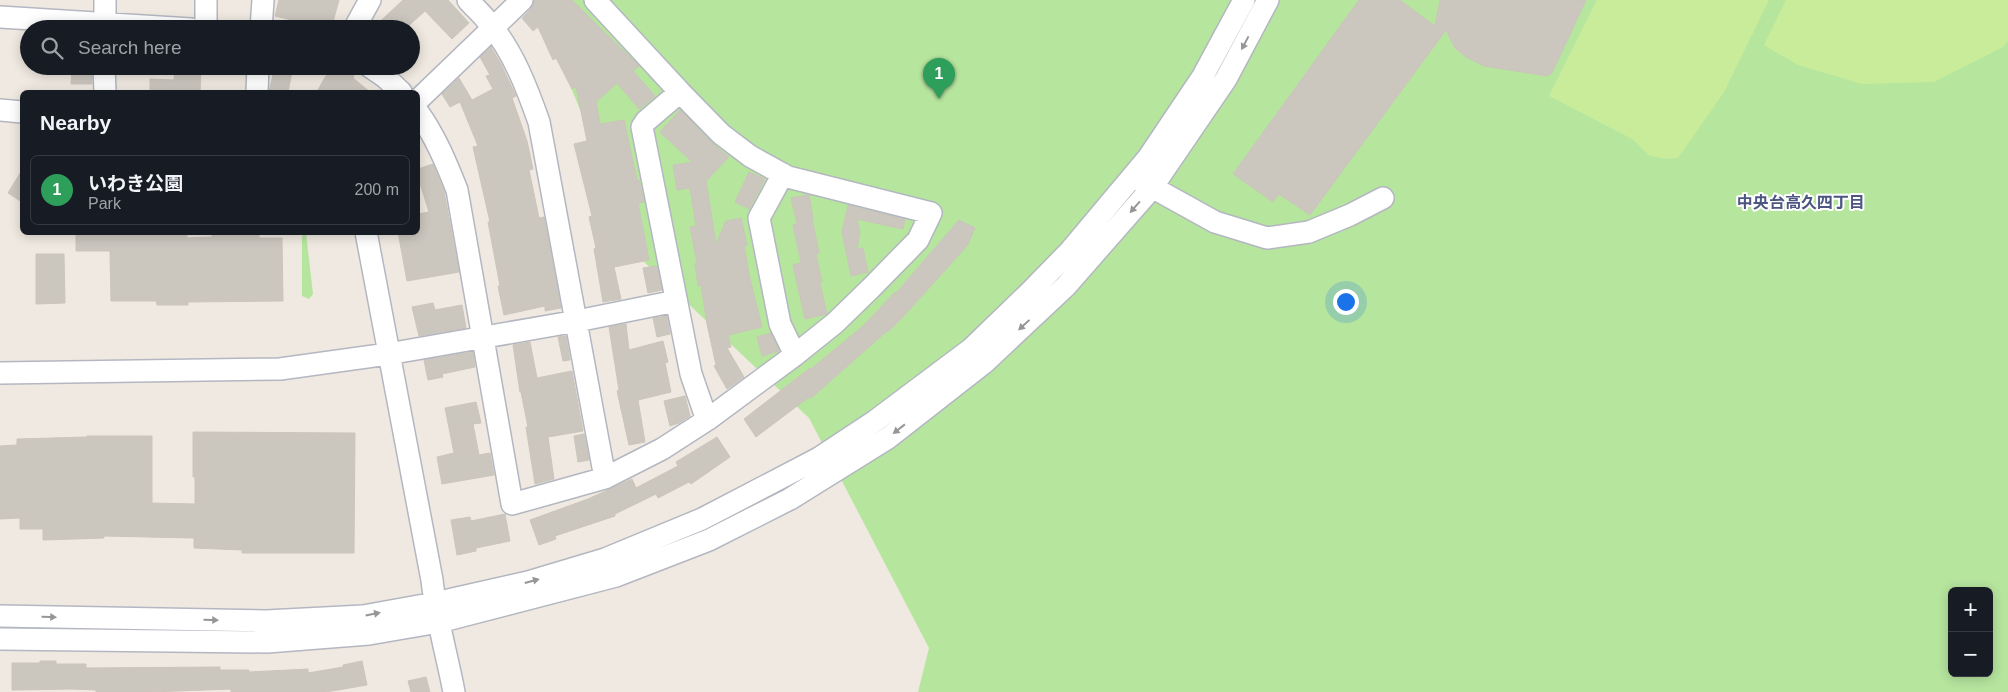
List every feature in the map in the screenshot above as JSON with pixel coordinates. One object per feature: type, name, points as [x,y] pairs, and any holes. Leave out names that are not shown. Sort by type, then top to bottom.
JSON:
[{"type":"street","points":[[105,0],[105,20]]},
{"type":"street","points":[[206,0],[206,20]]},
{"type":"street","points":[[261,20],[263,0]]},
{"type":"street","points":[[359,20],[370,0]]},
{"type":"street","points":[[468,0],[493,28],[526,87],[538,122],[606,478]]},
{"type":"street","points":[[420,98],[522,0]]},
{"type":"street","points":[[420,115],[444,156],[457,190],[512,504],[606,478],[662,449],[707,420],[835,323],[918,240],[931,213],[782,174],[750,156],[721,134],[595,0]]},
{"type":"street","points":[[0,638],[267,642],[369,634],[605,559],[702,519],[819,458],[875,421],[971,349],[1070,252],[1148,158],[1203,76],[1244,0]]},
{"type":"street","points":[[0,616],[266,621],[437,613],[616,576],[709,540],[790,499],[888,438],[984,363],[1066,286],[1152,188],[1226,79],[1268,0]]},
{"type":"street","points":[[3,11],[64,20]]},
{"type":"street","points":[[104,75],[104,90]]},
{"type":"street","points":[[257,90],[258,75]]},
{"type":"street","points":[[383,75],[399,90]]},
{"type":"street","points":[[680,92],[646,121],[642,128],[691,374],[707,420]]},
{"type":"street","points":[[0,110],[20,112]]},
{"type":"street","points":[[782,174],[759,218],[780,324],[795,355]]},
{"type":"street","points":[[1133,175],[1152,188],[1215,222],[1267,238],[1309,232],[1350,215],[1383,198]]},
{"type":"street","points":[[367,235],[437,613],[454,692]]},
{"type":"street","points":[[0,372],[280,370],[483,338],[676,301]]},
{"type":"green space","points":[[526,0],[2008,0],[2008,692],[918,692],[929,648],[809,418],[642,260],[546,27]]},
{"type":"green space","points":[[1597,0],[1769,0],[1724,92],[1678,158],[1666,159],[1650,156],[1632,139],[1549,96]]},
{"type":"green space","points":[[1786,0],[2008,0],[2008,41],[2003,47],[1934,82],[1862,84],[1798,65],[1764,45]]},
{"type":"green space","points":[[306,235],[313,294],[309,299],[302,296],[302,236]]},
{"type":"building","points":[[279,0],[339,0],[333,20],[292,20],[275,16]]},
{"type":"building","points":[[403,0],[448,0],[469,23],[452,39],[425,11],[415,20],[382,20]]},
{"type":"building","points":[[534,0],[572,0],[639,66],[633,71],[655,96],[639,109],[617,83],[596,102],[600,124],[624,120],[637,180],[639,180],[644,202],[638,203],[649,260],[614,267],[621,299],[603,302],[594,249],[596,248],[589,217],[592,216],[574,144],[587,141],[576,87],[572,89],[556,58],[553,60],[538,27],[533,31],[522,18],[531,9]]},
{"type":"building","points":[[1359,0],[1400,0],[1435,26],[1440,0],[1586,0],[1552,73],[1547,76],[1484,66],[1466,57],[1455,48],[1446,30],[1310,215],[1279,194],[1273,202],[1233,174]]},
{"type":"building","points":[[491,47],[516,96],[512,98],[527,141],[533,169],[529,170],[539,218],[544,217],[561,308],[545,311],[545,306],[504,315],[488,222],[490,222],[473,147],[478,146],[460,102],[450,107],[442,94],[459,78],[472,100],[493,89],[486,76],[490,75],[480,57]]},
{"type":"building","points":[[72,75],[92,75],[92,84],[71,84]]},
{"type":"building","points":[[174,75],[201,75],[200,90],[150,90],[150,79],[174,80]]},
{"type":"building","points":[[273,75],[291,75],[288,90],[269,90]]},
{"type":"building","points":[[327,75],[353,75],[353,78],[368,90],[318,90]]},
{"type":"building","points":[[680,110],[712,143],[729,157],[706,181],[716,244],[726,221],[741,218],[747,245],[744,246],[750,279],[762,327],[728,335],[731,347],[727,348],[744,377],[727,389],[714,366],[716,365],[701,285],[698,286],[695,264],[697,263],[690,227],[696,226],[690,188],[677,190],[673,165],[692,162],[660,132]]},
{"type":"building","points":[[433,164],[444,191],[459,272],[407,281],[399,235],[420,235],[420,214],[429,212],[420,183],[420,168]]},
{"type":"building","points":[[749,172],[765,179],[749,209],[735,202]]},
{"type":"building","points":[[20,173],[20,201],[8,193]]},
{"type":"building","points":[[809,195],[819,253],[816,254],[822,282],[820,283],[827,314],[805,319],[793,265],[801,263],[793,225],[797,224],[791,198]]},
{"type":"building","points":[[848,205],[905,219],[903,229],[857,219],[860,233],[857,249],[863,248],[868,272],[851,276],[842,232]]},
{"type":"building","points":[[959,220],[975,228],[967,246],[902,318],[810,399],[809,397],[756,437],[744,419],[811,369],[863,326],[896,293]]},
{"type":"building","points":[[76,235],[187,235],[187,238],[212,237],[212,235],[259,235],[259,238],[282,238],[283,301],[188,302],[188,305],[157,305],[156,301],[111,301],[110,251],[76,251]]},
{"type":"building","points":[[36,254],[64,254],[65,303],[36,304]]},
{"type":"building","points":[[657,266],[662,290],[648,293],[643,268]]},
{"type":"building","points":[[433,303],[435,310],[462,305],[466,328],[419,336],[412,307]]},
{"type":"building","points":[[667,316],[670,334],[657,337],[653,318]]},
{"type":"building","points":[[626,324],[629,350],[663,341],[668,362],[665,363],[671,392],[638,400],[645,442],[629,445],[617,391],[619,390],[609,327]]},
{"type":"building","points":[[771,333],[779,351],[762,356],[757,337]]},
{"type":"building","points":[[566,336],[570,360],[563,361],[558,337]]},
{"type":"building","points":[[530,342],[537,378],[572,371],[583,431],[548,437],[554,479],[535,484],[526,427],[528,427],[520,392],[513,345]]},
{"type":"building","points":[[473,352],[475,367],[442,374],[443,377],[428,380],[424,360]]},
{"type":"building","points":[[685,396],[690,416],[670,426],[664,401]]},
{"type":"building","points":[[476,402],[481,423],[473,424],[479,455],[490,453],[494,475],[442,484],[437,457],[454,453],[445,408]]},
{"type":"building","points":[[193,432],[355,433],[354,553],[242,553],[242,550],[194,548],[194,538],[104,536],[104,538],[43,540],[43,529],[20,529],[20,518],[0,519],[0,446],[17,445],[17,439],[152,436],[152,503],[195,504]]},
{"type":"building","points":[[584,434],[589,460],[578,462],[574,436]]},
{"type":"building","points":[[717,437],[730,457],[691,484],[689,482],[658,498],[656,494],[615,514],[615,516],[555,536],[556,539],[539,545],[530,520],[588,499],[632,479],[636,488],[678,466],[676,462]]},
{"type":"building","points":[[505,514],[510,541],[476,548],[476,551],[457,555],[451,520],[470,517],[471,521]]},
{"type":"building","points":[[40,661],[56,661],[56,664],[86,664],[86,668],[220,667],[220,670],[249,670],[249,672],[308,669],[308,673],[343,667],[343,665],[362,661],[367,685],[326,692],[231,692],[231,689],[151,692],[96,692],[96,690],[72,689],[12,690],[12,663],[40,663]]},
{"type":"building","points":[[426,677],[430,692],[411,692],[408,681]]},
{"type":"place","name":"いわき公園","points":[[939,99]]},
{"type":"district","name":"中央台高久四丁目","points":[[1801,202]]}]
